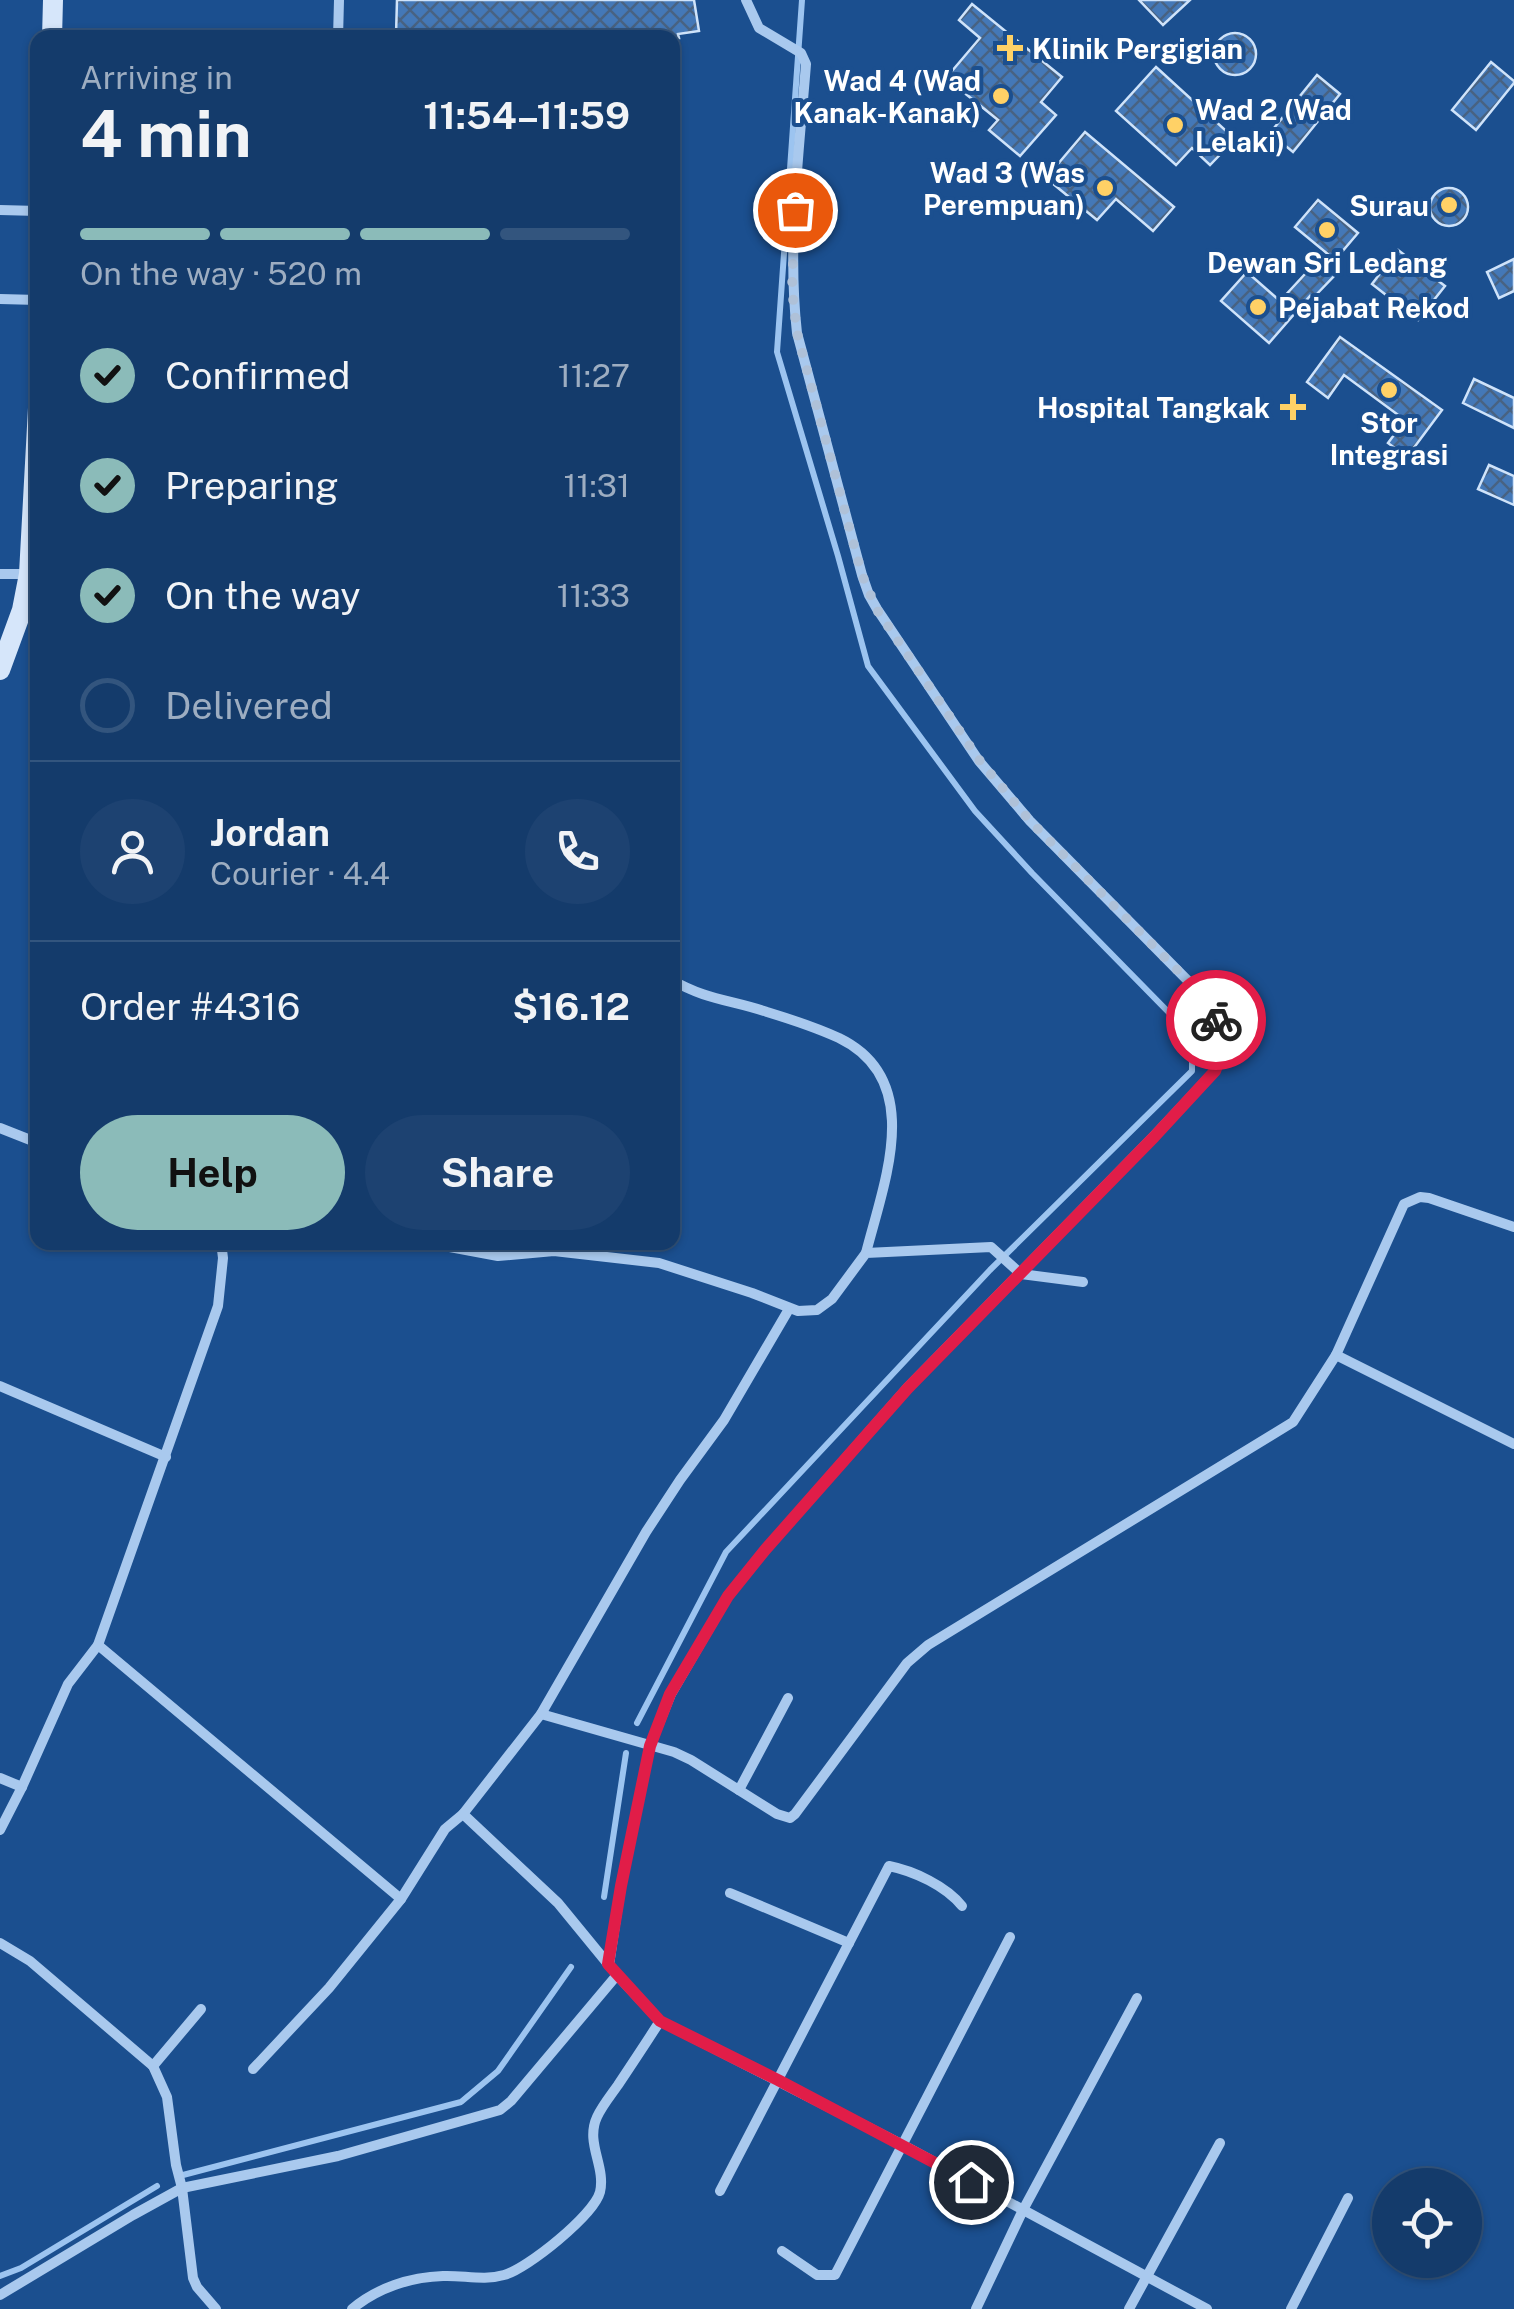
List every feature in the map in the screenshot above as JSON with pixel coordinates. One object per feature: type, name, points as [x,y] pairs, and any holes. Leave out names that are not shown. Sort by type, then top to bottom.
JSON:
[{"type":"street","points":[[52,30],[53,0]]},
{"type":"street","points":[[338,30],[339,0]]},
{"type":"street","points":[[608,1964],[650,1746],[670,1694],[728,1596],[908,1388],[1018,1270],[1215,1071],[1222,1053],[1222,1038],[1203,996],[1030,821],[980,761],[869,594],[797,333],[792,261],[806,64],[801,53],[759,28],[746,0]]},
{"type":"street","points":[[0,210],[30,211]]},
{"type":"street","points":[[0,299],[30,300]]},
{"type":"street","points":[[0,670],[30,610],[30,556]]},
{"type":"street","points":[[0,574],[29,574]]},
{"type":"street","points":[[466,1250],[498,1256],[554,1252],[660,1263],[798,1312],[816,1310],[832,1299],[866,1253],[891,1146],[890,1096],[880,1074],[841,1039],[680,985]]},
{"type":"street","points":[[0,1128],[30,1139]]},
{"type":"street","points":[[541,1714],[674,1752],[783,1818],[790,1818],[907,1662],[942,1636],[1285,1428],[1299,1415],[1336,1355],[1404,1204],[1420,1197],[1429,1198],[1514,1227]]},
{"type":"street","points":[[866,1253],[990,1247],[1018,1270],[1083,1282]]},
{"type":"street","points":[[0,1830],[68,1684],[98,1645],[218,1306],[222,1250]]},
{"type":"street","points":[[253,2069],[329,1988],[401,1899],[445,1829],[463,1814],[541,1714],[592,1630],[620,1573],[724,1420],[790,1309]]},
{"type":"street","points":[[1336,1355],[1514,1444]]},
{"type":"street","points":[[0,1386],[166,1457]]},
{"type":"street","points":[[98,1645],[401,1899]]},
{"type":"street","points":[[739,1790],[788,1698]]},
{"type":"street","points":[[0,1778],[22,1787]]},
{"type":"street","points":[[463,1814],[558,1903],[660,2021],[901,2144],[1207,2309]]},
{"type":"street","points":[[720,2191],[890,1866],[905,1869],[954,1896],[962,1906]]},
{"type":"street","points":[[730,1893],[849,1943]]},
{"type":"street","points":[[782,2251],[818,2275],[834,2276],[1010,1937]]},
{"type":"street","points":[[0,1943],[30,1961],[153,2066],[167,2096],[194,2283],[216,2309]]},
{"type":"street","points":[[0,2296],[182,2188],[338,2156],[500,2110],[617,1975]]},
{"type":"street","points":[[976,2309],[1137,1998]]},
{"type":"street","points":[[153,2066],[201,2008]]},
{"type":"street","points":[[352,2309],[387,2287],[412,2280],[499,2277],[521,2270],[588,2213],[600,2194],[600,2173],[592,2139],[596,2119],[660,2021]]},
{"type":"street","points":[[1129,2309],[1220,2142]]},
{"type":"street","points":[[1291,2309],[1348,2198]]},
{"type":"building","points":[[397,0],[694,0],[699,31],[680,34],[680,30],[396,30]]},
{"type":"building","points":[[1139,0],[1190,0],[1163,25]]},
{"type":"building","points":[[972,4],[1062,77],[1041,102],[1056,115],[1020,156],[989,130],[998,120],[946,78],[980,38],[959,20]]},
{"type":"building","points":[[1235,33],[1250,39],[1256,54],[1250,69],[1235,75],[1220,69],[1214,54],[1220,39]]},
{"type":"building","points":[[1491,62],[1514,83],[1476,130],[1452,110]]},
{"type":"building","name":"Wad 2 (Wad Lelaki)","points":[[1156,67],[1235,139],[1210,165],[1192,148],[1176,165],[1116,111]]},
{"type":"building","points":[[1317,75],[1340,94],[1293,152],[1270,133]]},
{"type":"building","name":"Wad 3 (Was Perempuan)","points":[[1085,132],[1174,207],[1153,231],[1116,199],[1097,220],[1046,178]]},
{"type":"building","name":"Surau","points":[[1449,188],[1462,194],[1468,207],[1462,220],[1449,226],[1436,220],[1430,207],[1436,194]]},
{"type":"building","name":"Dewan Sri Ledang","points":[[1318,200],[1358,233],[1335,260],[1295,227]]},
{"type":"building","points":[[1398,250],[1445,286],[1418,320],[1372,284]]},
{"type":"building","name":"Pejabat Rekod","points":[[1319,259],[1336,274],[1313,298],[1310,296],[1269,343],[1221,301],[1247,272],[1280,301]]},
{"type":"building","points":[[1514,259],[1514,291],[1499,298],[1487,272]]},
{"type":"building","name":"Stor Integrasi","points":[[1340,337],[1442,410],[1407,457],[1388,443],[1405,420],[1344,375],[1328,398],[1307,382]]},
{"type":"building","points":[[1474,379],[1514,398],[1514,428],[1463,403]]},
{"type":"building","points":[[1489,465],[1514,476],[1514,505],[1478,489]]},
{"type":"waterway","points":[[637,1723],[726,1552],[990,1270],[1192,1071],[1186,1030],[975,811],[868,666],[777,352],[802,0]]},
{"type":"waterway","points":[[604,1897],[626,1753]]},
{"type":"waterway","points":[[183,2175],[461,2102],[498,2071],[571,1967]]},
{"type":"waterway","points":[[0,2276],[21,2268],[157,2186]]},
{"type":"way so far","points":[[795,210],[792,289],[797,333],[862,575],[877,610],[980,761],[1030,821],[1203,996],[1216,1020]]},
{"type":"place","name":"Klinik Pergigian","points":[[1010,48]]},
{"type":"place","name":"Wad 4 (Wad Kanak-Kanak)","points":[[1001,96]]},
{"type":"place","name":"Wad 2 (Wad Lelaki)","points":[[1175,125]]},
{"type":"place","name":"Wad 3 (Was Perempuan)","points":[[1105,188]]},
{"type":"place","name":"Surau","points":[[1449,205]]},
{"type":"place","name":"Dewan Sri Ledang","points":[[1327,230]]},
{"type":"place","name":"Pejabat Rekod","points":[[1258,307]]},
{"type":"place","name":"Stor Integrasi","points":[[1389,390]]},
{"type":"place","name":"Hospital Tangkak","points":[[1293,407]]},
{"type":"route","points":[[971,2182],[660,2021],[608,1964],[650,1746],[670,1694],[728,1596],[908,1388],[1215,1071],[1222,1053],[1216,1020]]}]
